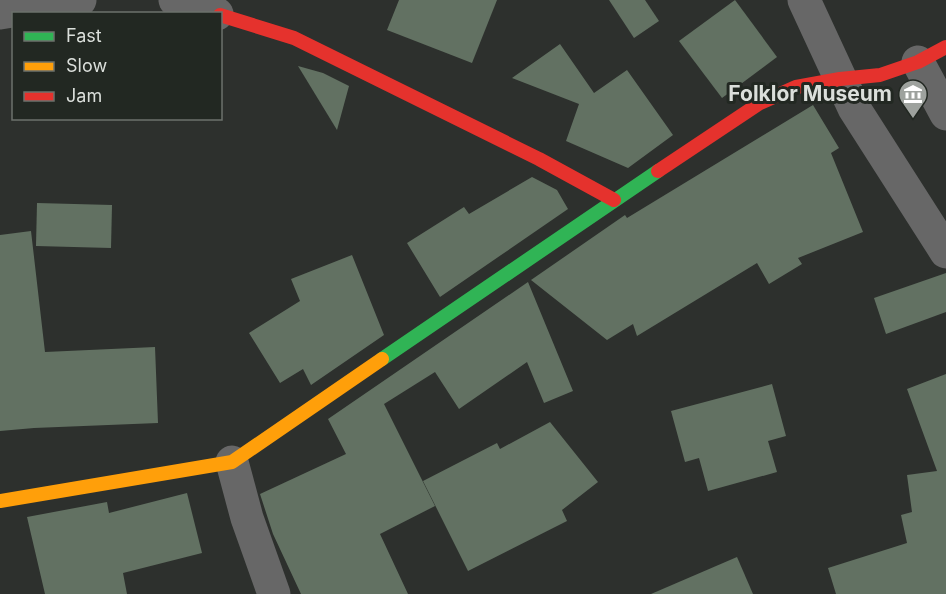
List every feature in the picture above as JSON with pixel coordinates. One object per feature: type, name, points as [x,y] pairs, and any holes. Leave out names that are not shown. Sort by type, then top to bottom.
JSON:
[{"type":"main road","points":[[222,15],[294,38],[539,159],[614,200]]},
{"type":"main road","points":[[0,501],[232,462],[614,200],[760,103],[796,87],[880,75],[918,62],[946,46]]},
{"type":"street","points":[[0,13],[80,0]]},
{"type":"street","points":[[174,0],[213,12]]},
{"type":"street","points":[[804,0],[854,108],[946,252]]},
{"type":"street","points":[[918,62],[946,114]]},
{"type":"street","points":[[232,462],[247,518],[274,594]]},
{"type":"building","points":[[399,0],[497,0],[472,63],[387,30]]},
{"type":"building","points":[[609,0],[645,0],[659,21],[634,38]]},
{"type":"building","points":[[735,0],[777,57],[722,98],[679,41]]},
{"type":"building","points":[[560,44],[594,93],[627,70],[673,135],[628,168],[566,141],[579,104],[512,78]]},
{"type":"building","points":[[298,66],[323,73],[349,86],[337,130]]},
{"type":"building","points":[[813,105],[839,148],[831,153],[863,232],[798,258],[802,264],[769,284],[757,263],[637,336],[633,324],[607,340],[531,280],[625,215],[627,218]]},
{"type":"building","points":[[532,177],[557,190],[568,209],[440,297],[407,243],[464,207],[469,214]]},
{"type":"building","points":[[37,203],[112,205],[111,248],[36,246]]},
{"type":"building","points":[[31,231],[45,352],[155,347],[158,423],[0,431],[0,235]]},
{"type":"building","points":[[352,255],[384,335],[311,385],[303,369],[280,383],[249,333],[300,301],[291,279]]},
{"type":"building","points":[[946,273],[946,312],[886,334],[874,298]]},
{"type":"building","points":[[528,282],[573,391],[544,403],[527,362],[459,409],[435,372],[384,404],[435,506],[380,534],[408,594],[301,594],[273,534],[260,494],[346,454],[328,419]]},
{"type":"building","points":[[946,374],[946,594],[836,594],[828,568],[907,543],[901,515],[912,512],[907,475],[937,471],[907,389]]},
{"type":"building","points":[[772,384],[786,436],[768,441],[777,472],[708,491],[699,458],[685,462],[671,411]]},
{"type":"building","points":[[550,422],[598,482],[562,510],[567,521],[468,571],[423,481],[497,443],[500,449]]},
{"type":"building","points":[[187,493],[202,553],[123,573],[127,594],[45,594],[27,517],[107,502],[109,513]]},
{"type":"building","points":[[737,557],[753,594],[651,594]]},
{"type":"traffic: fast","points":[[382,359],[658,171]]},
{"type":"traffic: slow","points":[[0,501],[232,462],[382,359]]},
{"type":"traffic: jam","points":[[222,16],[294,38],[539,159],[614,200]]},
{"type":"traffic: jam","points":[[658,171],[760,103],[796,87],[880,75],[918,62],[946,47]]},
{"type":"place","name":"Folklor Museum","points":[[913,120]]}]
